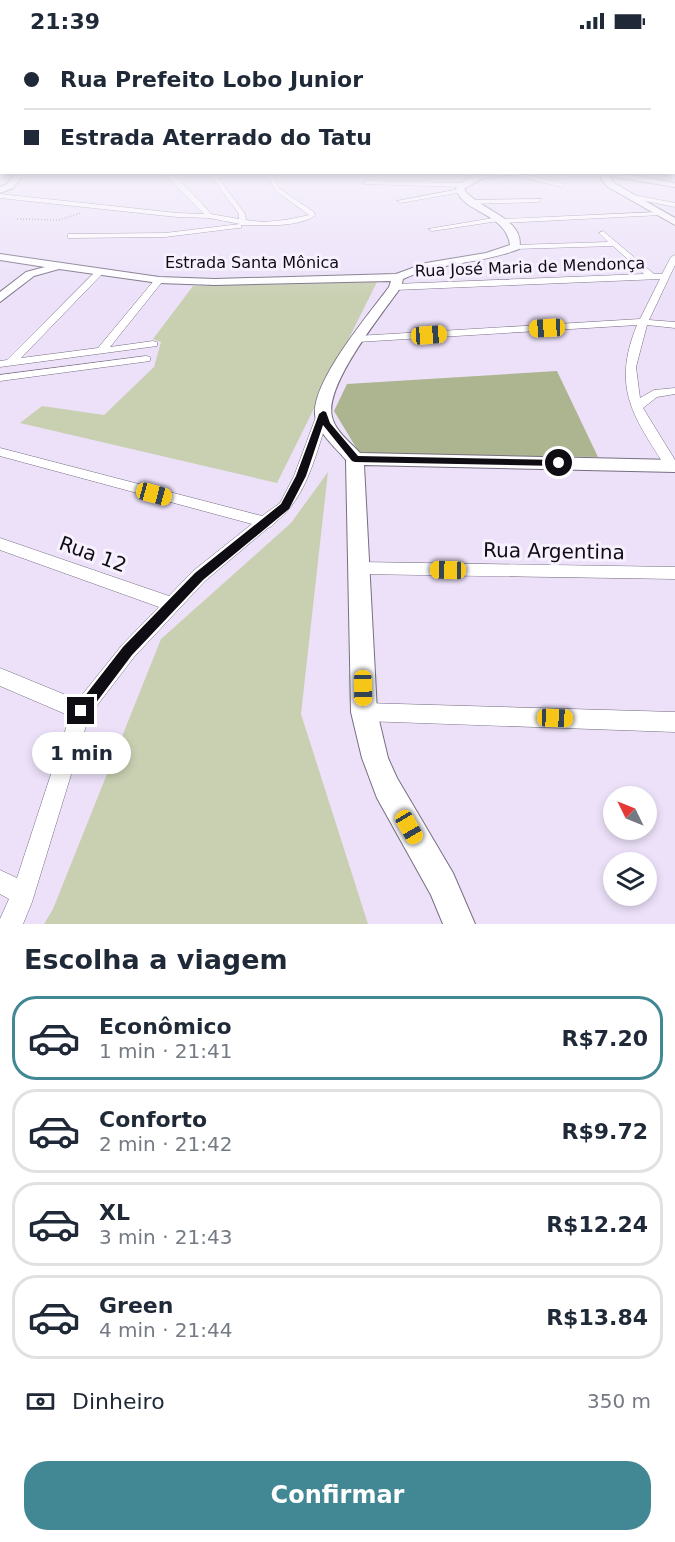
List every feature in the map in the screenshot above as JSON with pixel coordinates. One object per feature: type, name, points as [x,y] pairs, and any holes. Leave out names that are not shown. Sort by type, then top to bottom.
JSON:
[{"type":"main road","points":[[489,213],[501,220],[512,232],[515,247]]},
{"type":"main road","points":[[659,214],[675,222]]},
{"type":"main road","name":"Estrada Santa Mônica","points":[[0,256],[159,280],[397,282],[414,270],[497,254],[515,247]]},
{"type":"main road","points":[[0,298],[30,274],[65,267]]},
{"type":"main road","points":[[397,282],[338,370],[327,395],[323,414],[326,423],[355,459],[364,712],[375,758],[387,788],[442,884],[459,924]]},
{"type":"main road","points":[[355,459],[674,466]]},
{"type":"street","points":[[173,213],[209,216],[243,223],[276,224],[312,216],[312,213]]},
{"type":"street","points":[[241,213],[243,223]]},
{"type":"street","points":[[432,229],[501,220],[659,214]]},
{"type":"street","points":[[71,236],[184,233],[228,228],[243,223]]},
{"type":"street","points":[[603,233],[651,276]]},
{"type":"street","points":[[515,247],[615,244]]},
{"type":"street","points":[[674,466],[637,408],[631,386],[642,322],[675,256]]},
{"type":"street","points":[[6,363],[100,272]]},
{"type":"street","name":"Rua José Maria de Mendonça","points":[[397,282],[666,276]]},
{"type":"street","points":[[101,351],[159,280]]},
{"type":"street","points":[[357,339],[642,322],[675,325]]},
{"type":"street","points":[[6,363],[153,344]]},
{"type":"street","points":[[0,378],[146,359]]},
{"type":"street","points":[[637,408],[651,393],[675,391]]},
{"type":"street","points":[[10,924],[24,894],[51,801],[81,711],[128,651],[172,604],[224,555],[267,523],[285,506],[293,493],[323,414]]},
{"type":"street","points":[[0,453],[267,523]]},
{"type":"street","name":"Rua 12","points":[[0,544],[172,604]]},
{"type":"street","name":"Rua Argentina","points":[[360,568],[675,573]]},
{"type":"street","points":[[0,677],[81,711]]},
{"type":"street","points":[[364,712],[675,722]]},
{"type":"street","points":[[0,882],[24,894]]},
{"type":"path","points":[[17,219],[59,220],[81,213]]},
{"type":"green space","points":[[377,282],[277,483],[20,423],[42,406],[104,415],[154,367],[161,342],[153,339],[193,286]]},
{"type":"green space","points":[[557,371],[598,457],[360,454],[334,411],[347,384]]},
{"type":"green space","points":[[328,472],[301,714],[368,924],[44,924],[53,909],[161,639],[291,523]]},
{"type":"route","points":[[81,711],[128,651],[199,576],[267,523],[285,506],[301,476],[323,414],[326,423],[355,459],[559,463]]}]
